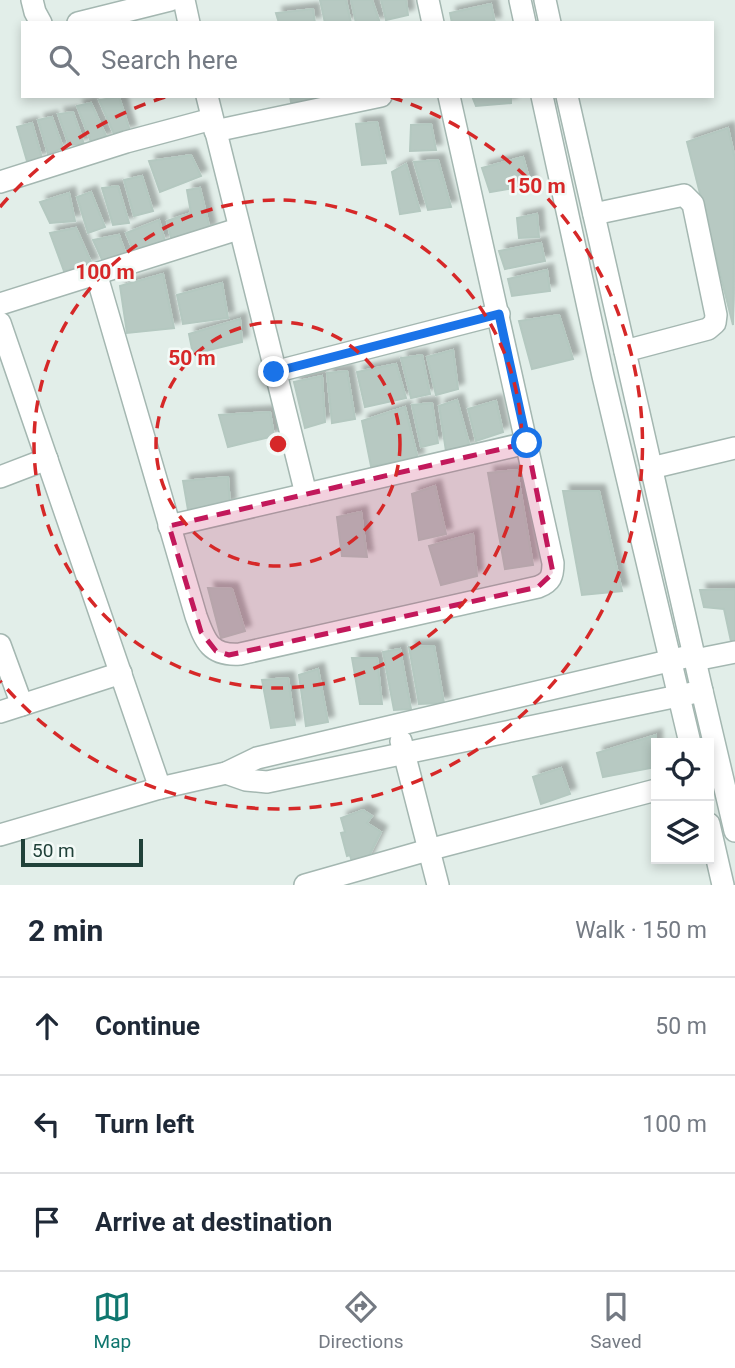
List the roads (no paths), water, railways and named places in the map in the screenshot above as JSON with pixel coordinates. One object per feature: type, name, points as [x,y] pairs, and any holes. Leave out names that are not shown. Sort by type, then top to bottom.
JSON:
[{"type":"street","points":[[32,0],[40,21]]},
{"type":"street","points":[[86,21],[170,0]]},
{"type":"street","points":[[184,0],[189,21]]},
{"type":"street","points":[[428,0],[433,21]]},
{"type":"street","points":[[520,0],[525,21]]},
{"type":"street","points":[[545,0],[550,21]]},
{"type":"street","points":[[207,98],[306,494]]},
{"type":"street","points":[[0,182],[125,142],[369,98]]},
{"type":"street","points":[[96,273],[201,632],[216,651],[229,655],[240,654],[547,583],[553,573],[527,443],[449,98]]},
{"type":"street","points":[[542,98],[603,376],[689,738]]},
{"type":"street","points":[[567,98],[735,831]]},
{"type":"street","points":[[594,214],[684,195],[693,204],[716,315],[715,323],[708,329],[625,351]]},
{"type":"street","points":[[0,304],[238,229]]},
{"type":"street","points":[[274,372],[499,314]]},
{"type":"street","points":[[0,323],[160,788]]},
{"type":"street","points":[[169,526],[527,443]]},
{"type":"street","points":[[652,468],[735,448]]},
{"type":"street","points":[[0,477],[47,459]]},
{"type":"street","points":[[0,645],[22,705]]},
{"type":"street","points":[[0,835],[160,788],[226,773],[257,758],[670,660],[735,652]]},
{"type":"street","points":[[0,712],[121,673]]},
{"type":"street","points":[[226,773],[246,780],[267,782],[702,691]]},
{"type":"street","points":[[397,725],[438,885]]},
{"type":"street","points":[[305,885],[651,791]]},
{"type":"street","points":[[714,846],[723,885]]}]
